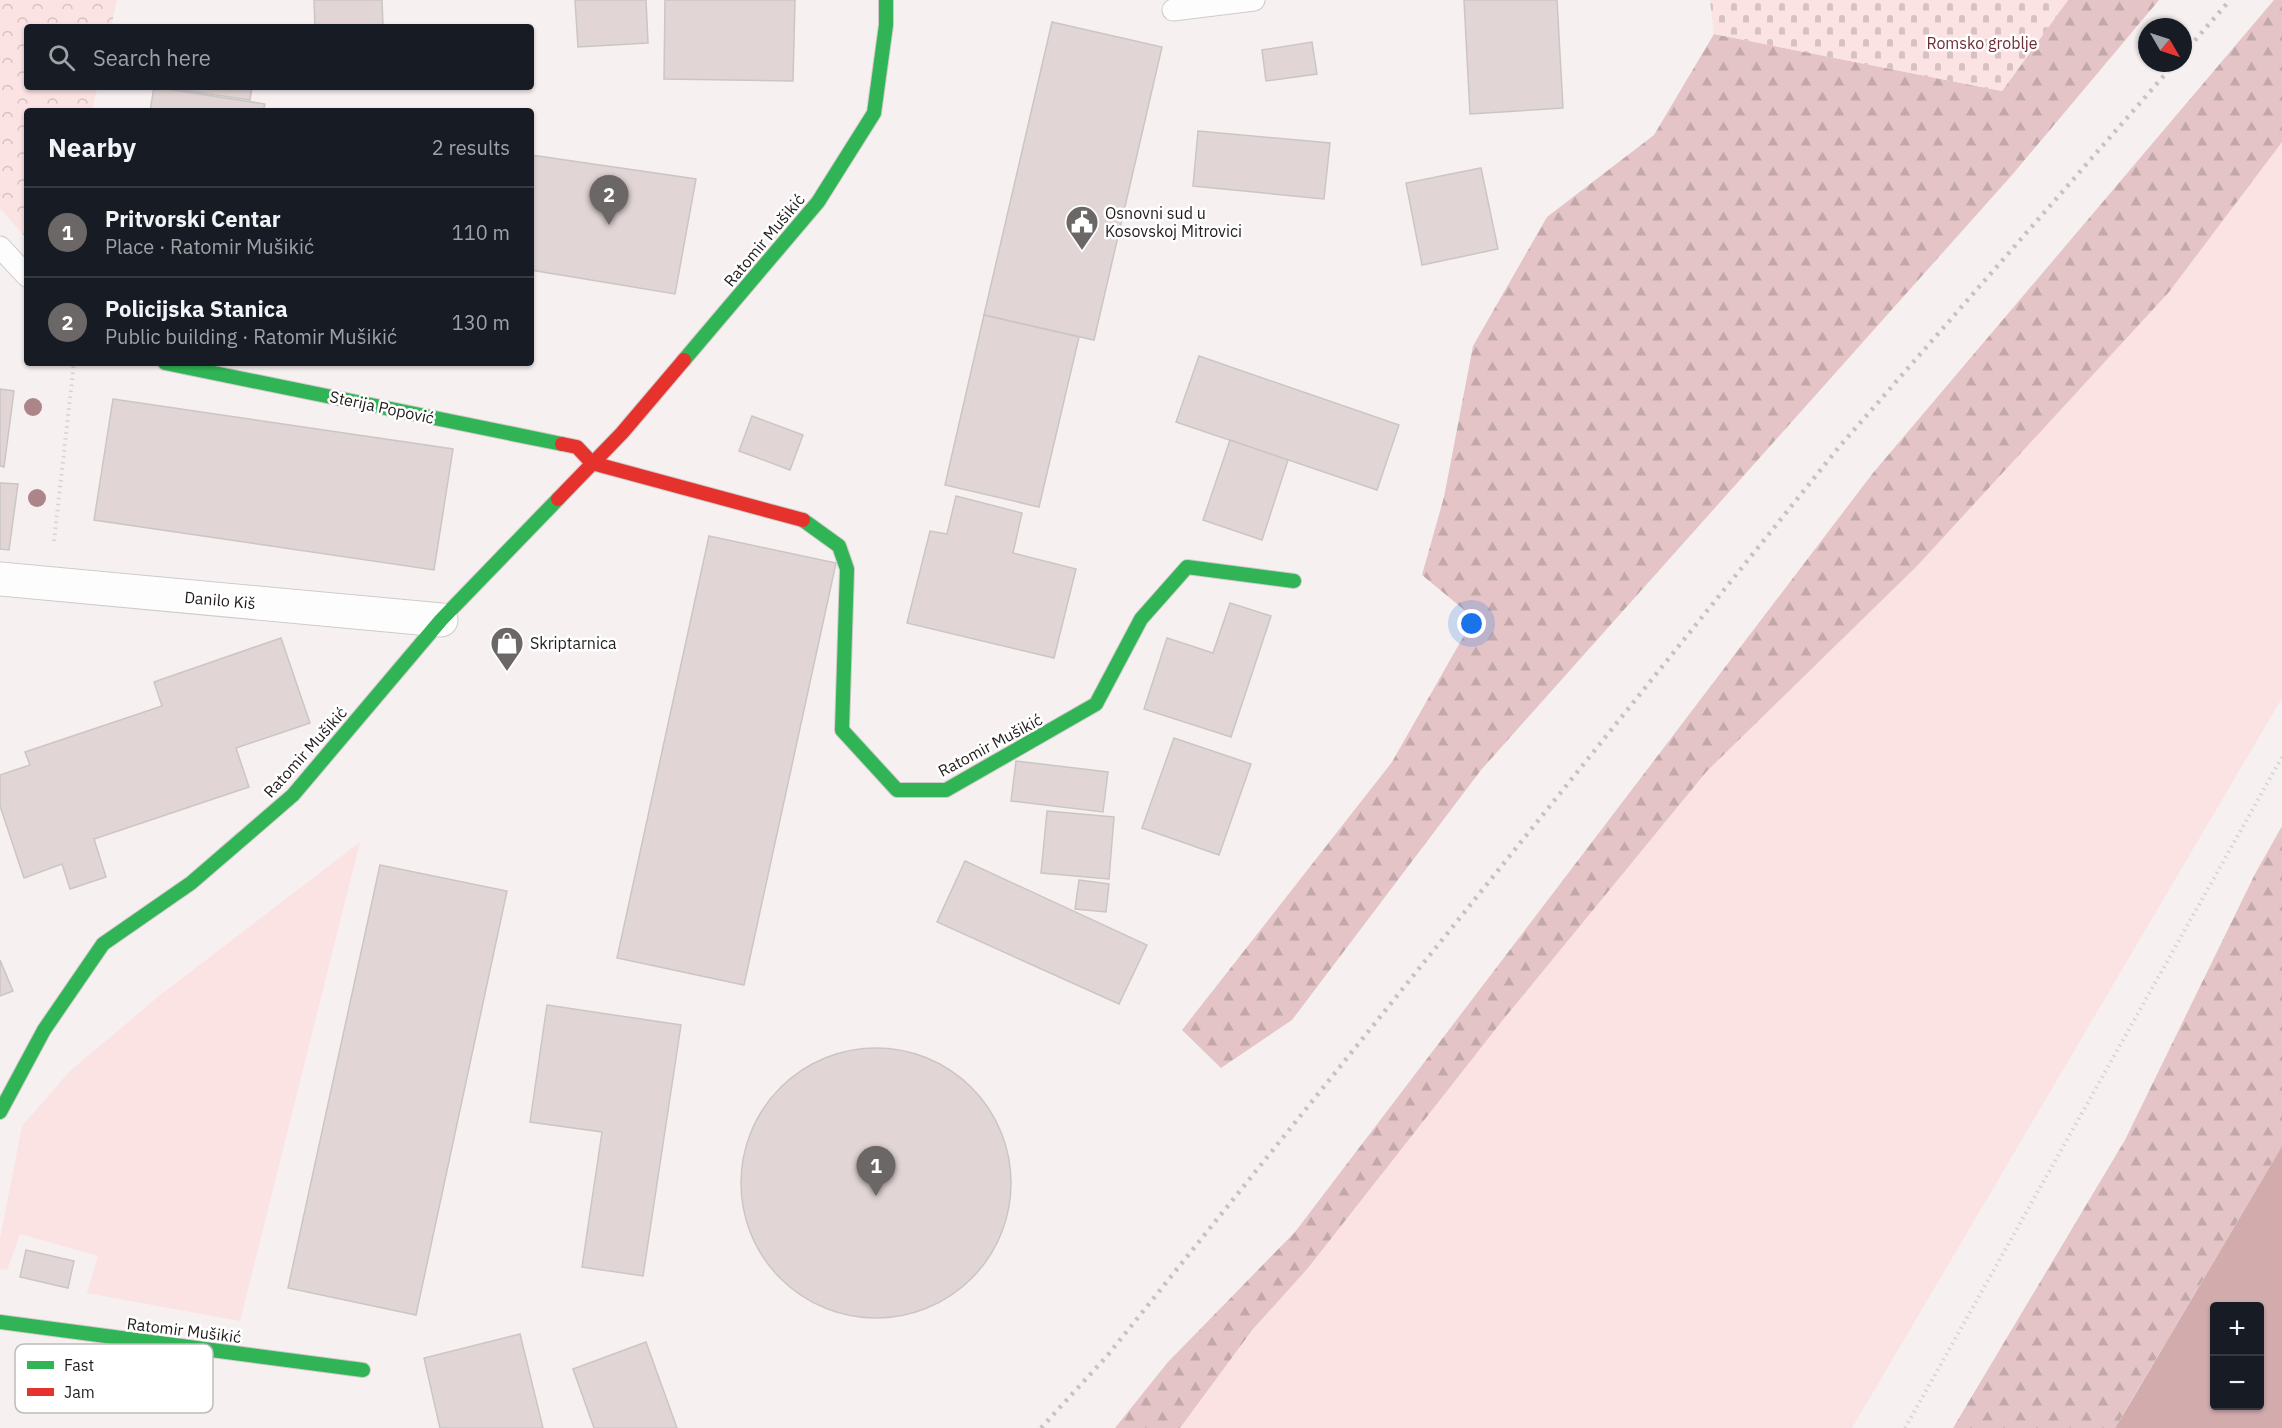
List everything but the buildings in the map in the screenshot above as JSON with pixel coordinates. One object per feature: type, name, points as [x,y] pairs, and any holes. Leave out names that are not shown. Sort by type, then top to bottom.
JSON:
[{"type":"street","name":"Ratomir Mušikić","points":[[0,1112],[44,1030],[103,945],[191,883],[292,795],[441,620],[622,433],[818,202],[874,113],[886,0]]},
{"type":"street","name":"Sterija Popović","points":[[180,366],[577,447],[592,463]]},
{"type":"street","name":"Ratomir Mušikić","points":[[592,463],[807,521],[839,546],[847,569],[842,730],[897,790],[946,790],[1096,704],[1141,619],[1187,567],[1293,581]]},
{"type":"street","name":"Danilo Kiš","points":[[0,579],[441,620]]},
{"type":"street","name":"Ratomir Mušikić","points":[[0,1322],[166,1344]]},
{"type":"street","name":"Ratomir Mušikić","points":[[213,1350],[363,1370]]},
{"type":"lane","points":[[1173,10],[1254,0]]},
{"type":"lane","points":[[0,247],[24,273]]},
{"type":"path","points":[[49,584],[74,366]]},
{"type":"path","points":[[1905,1428],[2282,758]]},
{"type":"green space","points":[[0,0],[117,0],[112,24],[24,24],[24,90],[96,90],[93,108],[24,108],[24,236],[0,208]]},
{"type":"green space","name":"Romsko groblje","points":[[1710,0],[2068,0],[2002,91],[1714,34]]},
{"type":"green space","points":[[2068,0],[2159,0],[2144,18],[2138,18],[2138,25],[2012,175],[1481,770],[1292,1020],[1221,1068],[1182,1030],[1392,762],[1474,618],[1422,575],[1444,497],[1473,346],[1547,217],[1654,135],[1714,34],[2002,91]]},
{"type":"green space","points":[[2274,0],[2282,0],[2282,142],[2169,292],[1917,566],[1707,771],[1502,1021],[1308,1268],[1253,1329],[1180,1428],[1115,1428],[1168,1362],[1295,1232],[1873,473]]},
{"type":"green space","points":[[2282,142],[2282,698],[1852,1428],[1180,1428],[1253,1329],[1308,1268],[1502,1021],[1707,771],[1917,566],[2169,292]]},
{"type":"green space","points":[[2282,826],[2282,1146],[2115,1428],[1953,1428],[2125,1140],[2255,874]]},
{"type":"green space","points":[[360,842],[240,1321],[87,1293],[98,1256],[20,1234],[7,1270],[0,1269],[0,1239],[22,1126],[69,1072],[159,996]]},
{"type":"shaded area","points":[[2282,1146],[2282,1428],[2115,1428]]},
{"type":"railway","points":[[2192,44],[2230,0]]},
{"type":"railway","points":[[1041,1428],[1107,1356],[1839,447],[2167,72]]},
{"type":"traffic: fast","points":[[684,360],[818,202],[874,113],[886,25],[886,0]]},
{"type":"traffic: fast","points":[[180,366],[562,444]]},
{"type":"traffic: fast","points":[[0,1112],[44,1030],[103,944],[191,883],[293,795],[441,620],[558,499]]},
{"type":"traffic: fast","points":[[803,520],[839,546],[847,569],[842,730],[897,790],[946,790],[1096,704],[1141,619],[1187,567],[1294,581]]},
{"type":"traffic: fast","points":[[0,1322],[166,1344]]},
{"type":"traffic: fast","points":[[213,1350],[363,1370]]},
{"type":"traffic: jam","points":[[558,499],[622,433],[684,360]]},
{"type":"traffic: jam","points":[[562,444],[577,447],[592,463],[803,520]]},
{"type":"place","name":"Policijska Stanica","points":[[609,225]]},
{"type":"place","name":"Osnovni sud u Kosovskoj Mitrovici","points":[[1082,251]]},
{"type":"place","name":"Skriptarnica","points":[[507,672]]},
{"type":"place","name":"Pritvorski Centar","points":[[876,1196]]}]
